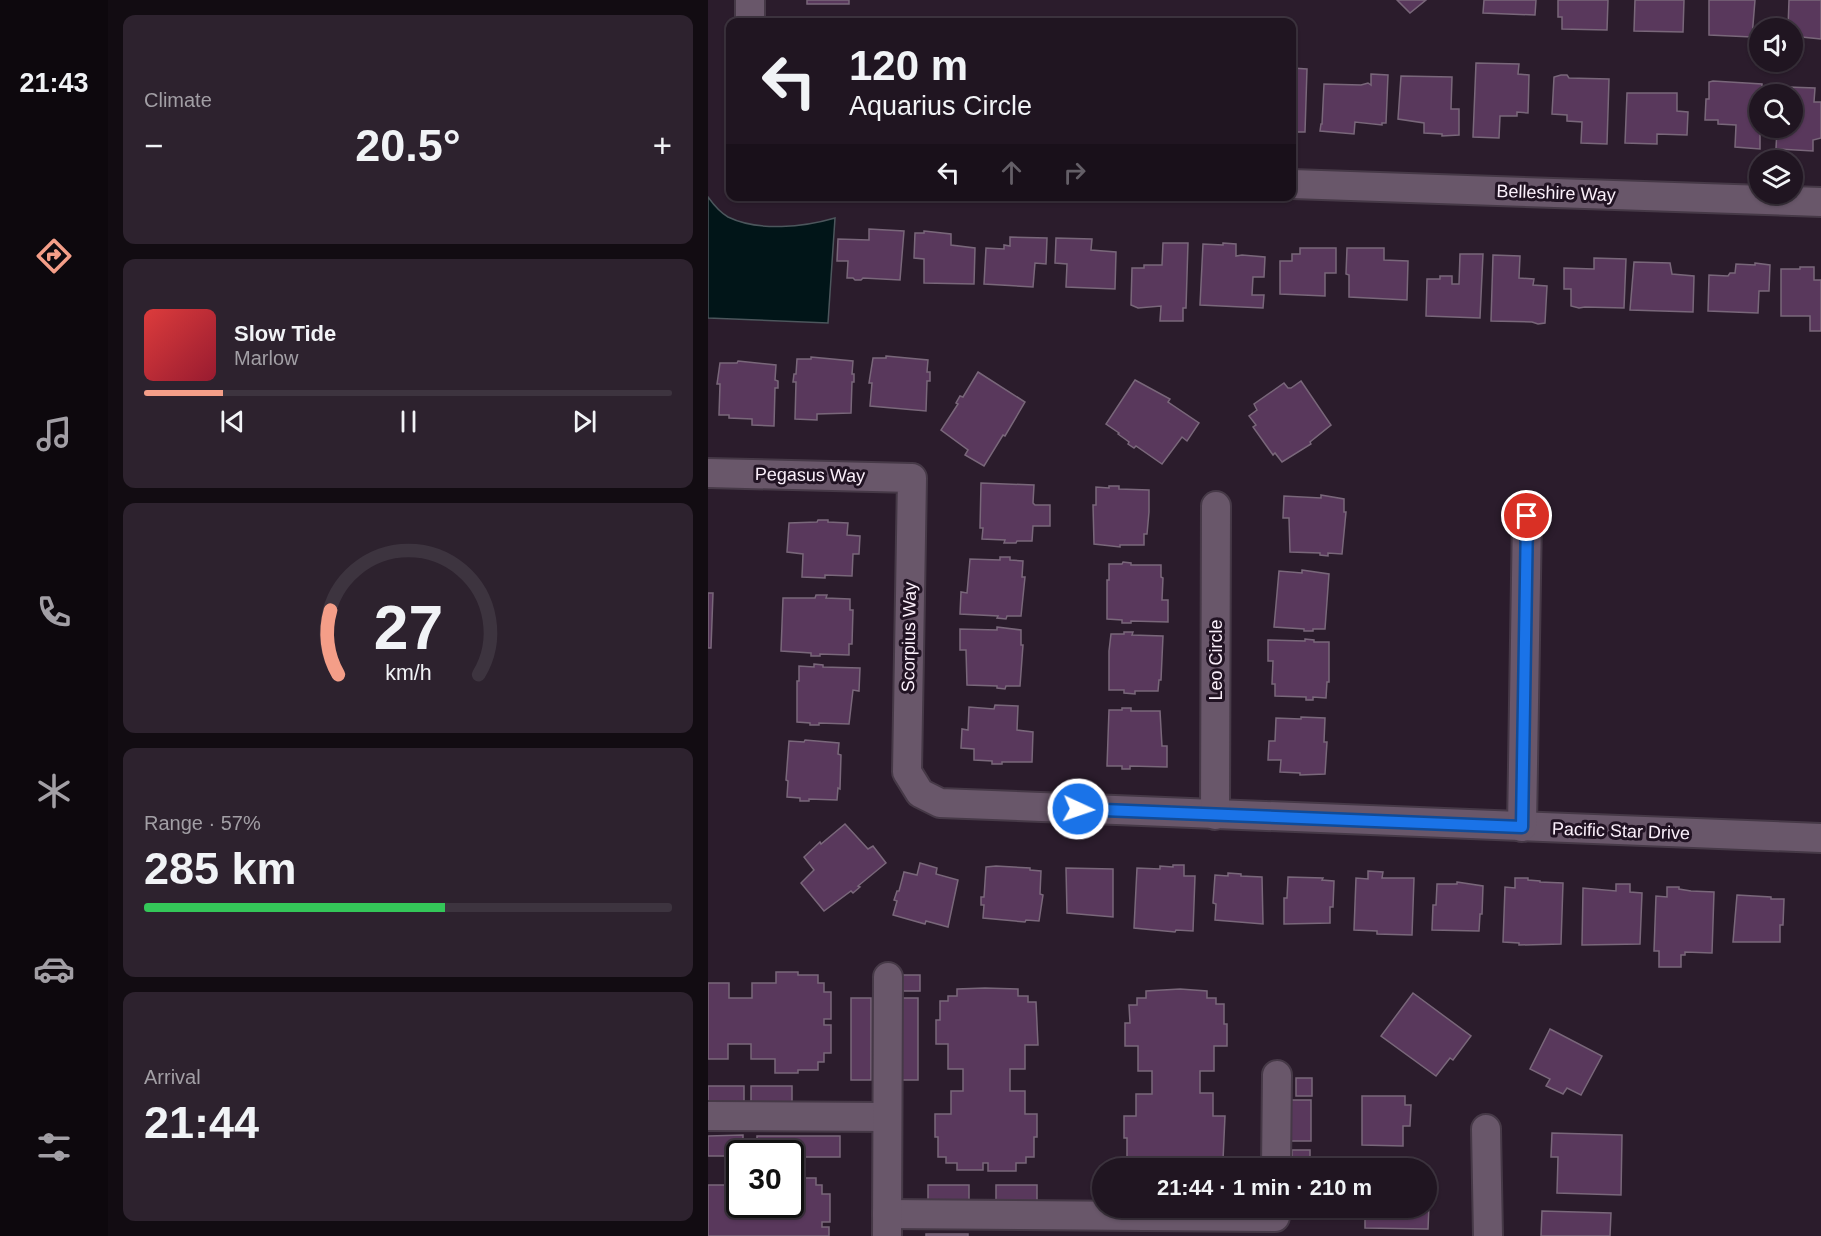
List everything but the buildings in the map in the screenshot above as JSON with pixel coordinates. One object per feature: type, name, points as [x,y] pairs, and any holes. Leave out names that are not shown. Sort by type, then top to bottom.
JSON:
[{"type":"street","points":[[750,0],[750,18]]},
{"type":"street","name":"Belleshire Way","points":[[1296,184],[1821,202]]},
{"type":"street","name":"Pegasus Way","points":[[708,473],[912,478]]},
{"type":"street","name":"Scorpius Way","points":[[912,478],[907,772],[920,793]]},
{"type":"street","name":"Leo Circle","points":[[1215,815],[1216,506]]},
{"type":"street","points":[[1522,827],[1527,516]]},
{"type":"street","name":"Pacific Star Drive","points":[[920,793],[940,803],[1821,838]]},
{"type":"street","points":[[888,977],[887,1225],[1275,1220]]},
{"type":"street","points":[[1276,1158],[1278,1076]]},
{"type":"street","points":[[708,1116],[887,1117]]},
{"type":"street","points":[[1486,1129],[1488,1236]]},
{"type":"shaded area","points":[[708,197],[728,217],[753,225],[796,226],[835,218],[828,323],[708,318]]},
{"type":"route","points":[[1078,809],[1522,827],[1527,516]]}]
